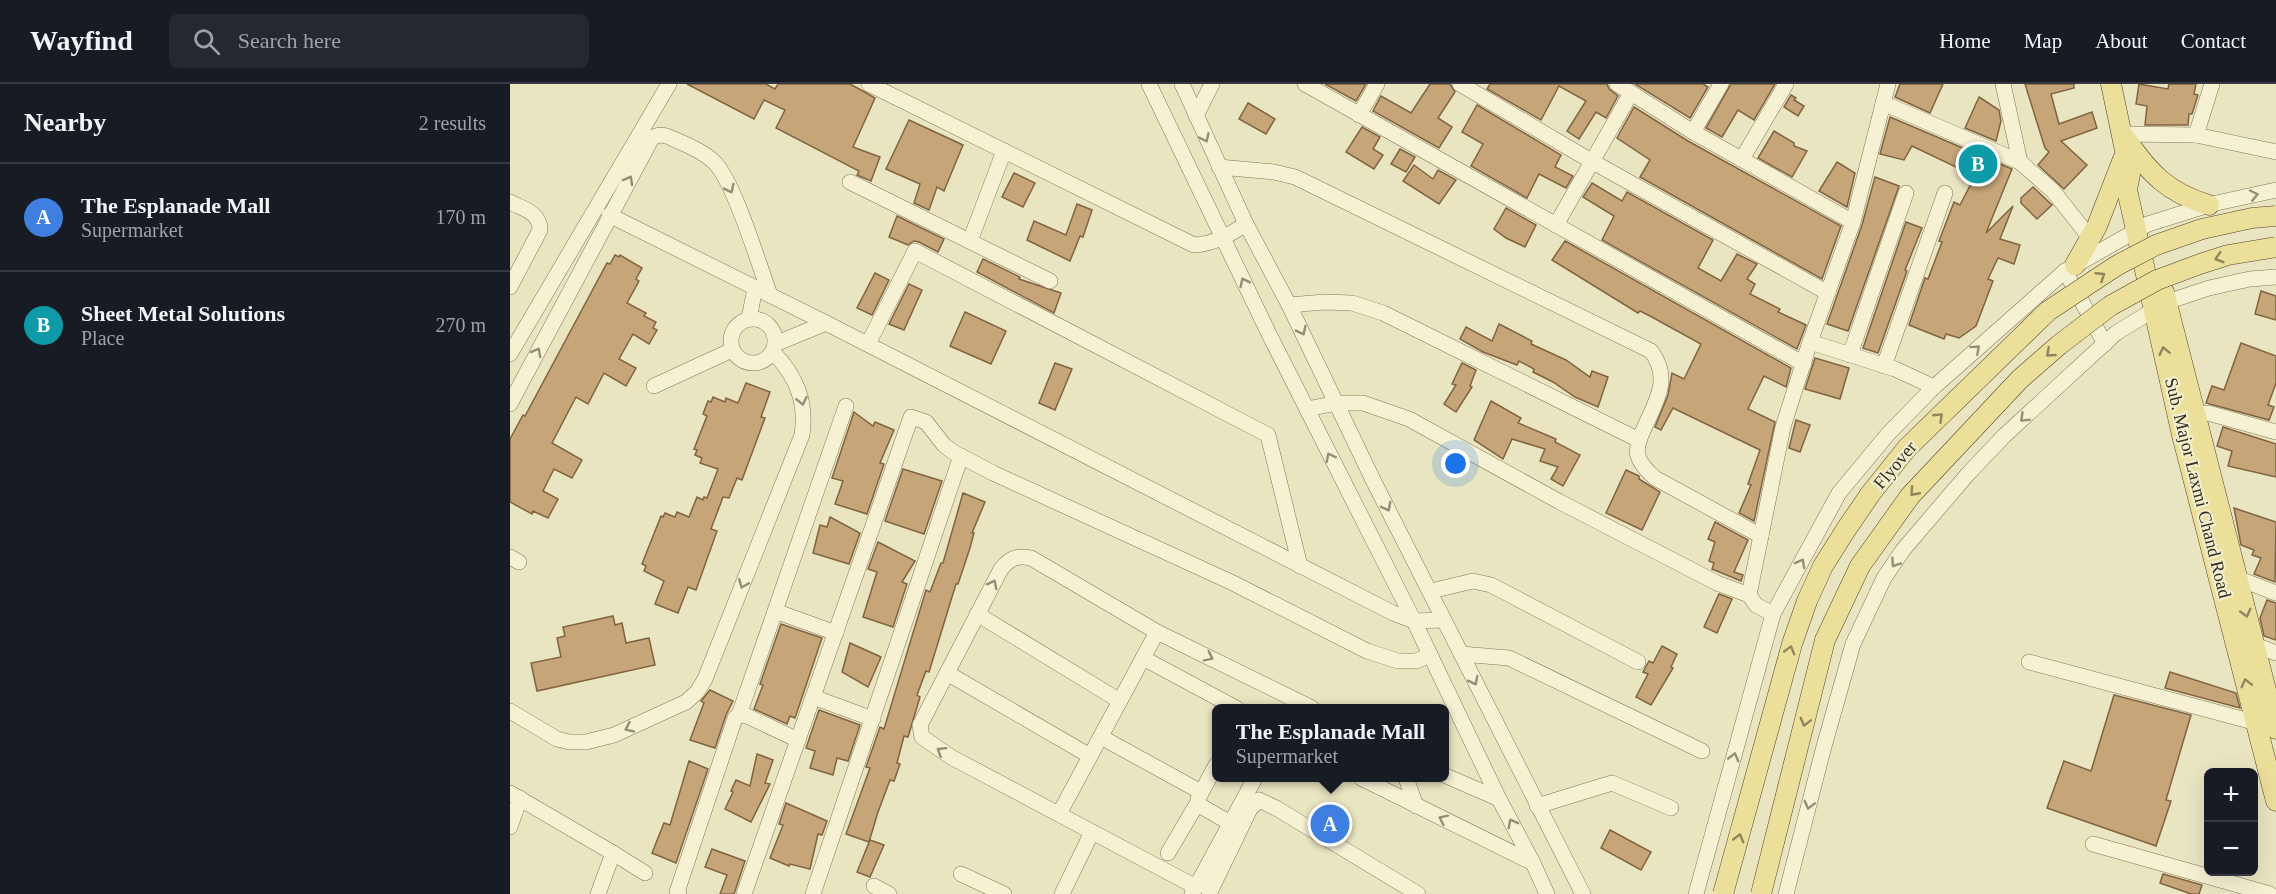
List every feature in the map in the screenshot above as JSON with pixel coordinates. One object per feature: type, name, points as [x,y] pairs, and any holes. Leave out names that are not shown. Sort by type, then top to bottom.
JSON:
[{"type":"main road","name":"Sub. Major Laxmi Chand Road","points":[[2112,84],[2130,174],[2127,190],[2142,227],[2186,414],[2247,649],[2273,709],[2276,729]]},
{"type":"main road","points":[[2070,268],[2091,239],[2124,142],[2158,179],[2178,194],[2209,205]]},
{"type":"main road","name":"Flyover","points":[[1723,894],[1792,644],[1808,601],[1823,566],[1845,531],[1871,493],[1907,448],[2048,311],[2116,266],[2156,245],[2202,229],[2252,218],[2276,216]]},
{"type":"main road","name":"Flyover","points":[[1761,894],[1825,640],[1860,566],[1910,496],[2020,379],[2059,345],[2110,306],[2157,280],[2200,264],[2228,255],[2276,247]]},
{"type":"main road","name":"Sub. Major Laxmi Chand Road","points":[[2186,414],[2237,578],[2257,723],[2276,797]]},
{"type":"street","points":[[510,354],[669,84]]},
{"type":"street","points":[[869,84],[1194,244],[1207,244],[1246,224]]},
{"type":"street","points":[[1149,84],[1306,409],[1414,621],[1547,894]]},
{"type":"street","points":[[1182,84],[1246,224],[1289,305],[1374,482],[1583,894]]},
{"type":"street","points":[[1196,116],[1212,84]]},
{"type":"street","points":[[1305,84],[1804,364]]},
{"type":"street","points":[[1460,84],[1593,162],[1828,293]]},
{"type":"street","points":[[1617,84],[1638,91],[1693,132],[1853,222]]},
{"type":"street","points":[[1693,132],[1721,84]]},
{"type":"street","points":[[1742,159],[1786,84]]},
{"type":"street","points":[[1749,596],[1783,428],[1810,342],[1853,222],[1888,84]]},
{"type":"street","points":[[2003,84],[2020,162]]},
{"type":"street","points":[[2196,135],[2212,84]]},
{"type":"street","points":[[1359,115],[1373,86]]},
{"type":"street","points":[[1556,225],[1638,91]]},
{"type":"street","points":[[1883,103],[2020,162],[2053,191],[2091,239]]},
{"type":"street","points":[[510,404],[609,215],[652,138],[656,135],[664,135],[692,147],[715,162],[734,199],[770,295]]},
{"type":"street","points":[[2124,142],[2196,135],[2276,152]]},
{"type":"street","points":[[970,241],[1004,151]]},
{"type":"street","points":[[1219,167],[1274,172],[1295,177],[1651,351],[1658,360],[1662,373],[1662,385],[1639,440],[1637,455],[1645,469],[1654,478],[1761,536]]},
{"type":"street","points":[[850,182],[1050,281]]},
{"type":"street","points":[[1696,894],[1773,614],[1839,493],[1887,434],[1934,387],[2070,268],[2142,227],[2209,205],[2276,190]]},
{"type":"street","points":[[1850,355],[1906,193]]},
{"type":"street","points":[[1884,366],[1945,193]]},
{"type":"street","points":[[510,202],[536,215],[540,230],[510,287]]},
{"type":"street","points":[[609,215],[868,344],[1392,613],[1414,621],[1444,620]]},
{"type":"street","points":[[868,344],[915,251],[1268,435],[1300,566]]},
{"type":"street","points":[[2070,268],[2105,344]]},
{"type":"street","points":[[1786,894],[1853,644],[1884,578],[1904,550],[1967,475],[2044,398],[2116,333],[2161,306],[2209,288],[2250,279],[2276,277]]},
{"type":"street","points":[[749,319],[755,288]]},
{"type":"street","points":[[1289,305],[1324,302],[1352,303],[1383,313],[1639,440]]},
{"type":"street","points":[[510,711],[557,739],[586,742],[614,735],[686,702],[697,692],[705,679],[802,435],[804,413],[800,392],[793,376],[774,348],[775,337],[768,325],[763,321],[749,319],[733,330],[730,343],[732,350],[736,356],[748,363],[762,361],[774,348],[826,323]]},
{"type":"street","points":[[1810,342],[1884,366],[1934,387]]},
{"type":"street","points":[[654,386],[732,350]]},
{"type":"street","points":[[1306,409],[1337,403],[1363,403],[1409,419],[1560,502],[1717,584],[1749,596],[1756,605],[1773,614]]},
{"type":"street","points":[[678,893],[735,718],[739,715],[846,406]]},
{"type":"street","points":[[2186,414],[2208,413],[2276,432]]},
{"type":"street","points":[[744,894],[911,417],[926,422],[944,445],[961,456],[1233,583],[1367,651],[1398,661],[1416,661],[1430,655]]},
{"type":"street","points":[[813,894],[961,456]]},
{"type":"street","points":[[1199,892],[1059,814],[951,758],[922,737],[920,725],[1001,569],[1008,560],[1022,556],[1031,558],[1157,632],[1294,704]]},
{"type":"street","points":[[2237,578],[2276,593]]},
{"type":"street","points":[[1431,591],[1473,581],[1491,585],[1638,662]]},
{"type":"street","points":[[775,610],[836,633]]},
{"type":"street","points":[[977,614],[1120,700]]},
{"type":"street","points":[[1059,814],[1157,632]]},
{"type":"street","points":[[2247,649],[2276,653]]},
{"type":"street","points":[[1461,654],[1509,658],[1701,751]]},
{"type":"street","points":[[1143,658],[1229,704]]},
{"type":"street","points":[[2029,662],[2257,723]]},
{"type":"street","points":[[947,673],[1090,756]]},
{"type":"street","points":[[813,697],[873,719]]},
{"type":"street","points":[[739,715],[747,716],[798,740]]},
{"type":"street","points":[[1101,737],[1200,797]]},
{"type":"street","points":[[1168,852],[1212,773]]},
{"type":"street","points":[[1449,777],[1499,799]]},
{"type":"street","points":[[1199,892],[1230,823],[1252,782]]},
{"type":"street","points":[[1370,782],[1533,863]]},
{"type":"street","points":[[1408,782],[1416,806]]},
{"type":"street","points":[[1537,806],[1612,783],[1671,808]]},
{"type":"street","points":[[510,827],[515,796],[645,873]]},
{"type":"street","points":[[1200,797],[1199,805],[1230,823]]},
{"type":"street","points":[[1199,892],[1250,809],[1259,800],[1418,894]]},
{"type":"street","points":[[1062,894],[1092,832]]},
{"type":"street","points":[[2093,844],[2270,894]]},
{"type":"street","points":[[598,894],[614,853]]},
{"type":"street","points":[[961,874],[1004,894]]},
{"type":"street","points":[[874,886],[889,894]]},
{"type":"building","points":[[687,84],[766,84],[775,89],[778,84],[850,84],[875,98],[853,147],[880,157],[871,181],[857,175],[859,171],[776,128],[785,110],[764,100],[754,119]]},
{"type":"building","points":[[1325,84],[1366,84],[1356,101]]},
{"type":"building","points":[[1430,84],[1450,84],[1455,92],[1438,118],[1452,127],[1439,148],[1373,111],[1381,96],[1411,113]]},
{"type":"building","points":[[1490,84],[1607,84],[1609,89],[1618,96],[1606,118],[1596,112],[1579,139],[1567,131],[1586,101],[1559,86],[1541,120],[1487,89]]},
{"type":"building","points":[[1635,84],[1703,84],[1708,87],[1690,118]]},
{"type":"building","points":[[1731,84],[1775,84],[1754,120],[1738,110],[1722,137],[1706,128]]},
{"type":"building","points":[[1900,84],[1943,84],[1930,113],[1895,97]]},
{"type":"building","points":[[2025,84],[2074,84],[2074,88],[2051,94],[2059,124],[2092,112],[2097,128],[2061,141],[2087,165],[2064,189],[2038,165],[2049,152],[2045,148]]},
{"type":"building","points":[[2139,84],[2168,89],[2169,84],[2196,84],[2194,94],[2198,95],[2192,114],[2189,114],[2188,125],[2145,125],[2147,106],[2136,104]]},
{"type":"building","points":[[1791,95],[1796,98],[1794,100],[1804,106],[1798,116],[1784,107]]},
{"type":"building","points":[[1979,97],[1999,110],[2001,121],[1996,141],[1965,128]]},
{"type":"building","points":[[1248,103],[1275,119],[1266,134],[1239,119]]},
{"type":"building","points":[[1477,105],[1561,155],[1555,167],[1573,176],[1566,188],[1539,174],[1527,198],[1471,166],[1483,144],[1462,132]]},
{"type":"building","points":[[1634,107],[1688,141],[1841,226],[1822,279],[1640,177],[1650,160],[1617,138]]},
{"type":"building","points":[[1890,117],[2012,169],[1986,233],[2013,206],[2000,239],[2020,245],[2014,264],[1998,258],[1988,279],[1993,281],[1976,326],[1959,338],[1946,334],[1944,339],[1909,325],[1925,278],[1928,279],[1942,242],[1939,241],[1954,202],[1960,205],[1975,176],[1912,146],[1904,160],[1880,154]]},
{"type":"building","points":[[909,120],[963,145],[944,191],[937,187],[929,210],[914,203],[920,184],[886,169]]},
{"type":"building","points":[[1362,127],[1380,137],[1373,149],[1383,155],[1374,169],[1346,152]]},
{"type":"building","points":[[1774,131],[1794,143],[1794,146],[1807,151],[1792,177],[1758,158]]},
{"type":"building","points":[[1400,149],[1415,157],[1406,172],[1391,164]]},
{"type":"building","points":[[1837,162],[1855,173],[1847,207],[1819,191]]},
{"type":"building","points":[[1414,165],[1433,179],[1438,170],[1456,180],[1439,204],[1403,181]]},
{"type":"building","points":[[1014,173],[1035,183],[1023,207],[1002,197]]},
{"type":"building","points":[[1875,177],[1899,186],[1848,331],[1827,324],[1862,225]]},
{"type":"building","points":[[1592,183],[1622,201],[1627,192],[1713,240],[1698,268],[1721,281],[1737,254],[1757,264],[1747,279],[1755,284],[1750,294],[1780,309],[1778,312],[1806,325],[1797,349],[1602,240],[1614,216],[1583,197]]},
{"type":"building","points":[[2033,187],[2052,205],[2037,219],[2021,203],[2021,198]]},
{"type":"building","points":[[1077,204],[1092,210],[1083,237],[1080,236],[1070,261],[1027,240],[1034,221],[1066,235]]},
{"type":"building","points":[[1506,208],[1536,225],[1525,247],[1494,229]]},
{"type":"building","points":[[897,216],[944,239],[938,252],[919,242],[914,241],[908,245],[889,237]]},
{"type":"building","points":[[1906,222],[1922,228],[1905,270],[1907,271],[1878,353],[1863,348]]},
{"type":"building","points":[[1565,241],[1791,368],[1786,387],[1764,376],[1748,409],[1775,422],[1754,521],[1739,513],[1751,485],[1748,484],[1760,450],[1673,408],[1661,430],[1655,427],[1668,395],[1672,373],[1684,379],[1701,344],[1640,311],[1638,313],[1552,260]]},
{"type":"building","points":[[615,255],[619,257],[620,255],[642,268],[636,279],[639,281],[627,303],[646,313],[644,316],[656,322],[653,328],[657,330],[649,344],[633,334],[619,359],[636,368],[626,386],[604,373],[588,404],[576,397],[552,443],[582,460],[572,478],[554,469],[543,491],[558,499],[548,518],[533,511],[532,514],[510,502],[510,439],[523,415],[525,416],[607,263],[610,264]]},
{"type":"building","points":[[983,259],[1020,277],[1019,279],[1061,293],[1054,313],[977,272]]},
{"type":"building","points":[[875,273],[889,280],[872,315],[857,308]]},
{"type":"building","points":[[909,284],[922,290],[904,330],[889,324]]},
{"type":"building","points":[[2261,291],[2276,296],[2276,320],[2255,314]]},
{"type":"building","points":[[965,312],[1006,331],[991,364],[950,346]]},
{"type":"building","points":[[1499,324],[1532,341],[1531,344],[1566,360],[1590,377],[1592,371],[1608,377],[1598,407],[1575,397],[1519,361],[1517,365],[1483,352],[1460,339],[1466,327],[1492,341]]},
{"type":"building","points":[[2241,343],[2276,356],[2276,383],[2268,405],[2274,407],[2269,420],[2206,403],[2212,386],[2224,390]]},
{"type":"building","points":[[1815,358],[1849,368],[1840,399],[1805,389]]},
{"type":"building","points":[[1055,363],[1072,369],[1055,410],[1039,403]]},
{"type":"building","points":[[1462,363],[1476,370],[1470,386],[1472,387],[1456,412],[1444,404],[1456,385],[1452,384]]},
{"type":"building","points":[[746,383],[770,392],[761,417],[765,418],[742,480],[737,478],[729,498],[723,497],[711,529],[717,531],[696,590],[688,587],[678,613],[655,604],[664,581],[644,571],[646,566],[642,564],[661,516],[663,517],[665,513],[675,517],[677,512],[689,517],[697,497],[703,500],[704,497],[707,498],[718,469],[700,463],[702,458],[695,455],[697,450],[694,449],[707,416],[703,414],[708,401],[711,402],[713,397],[725,402],[726,398],[738,403]]},
{"type":"building","points":[[1491,401],[1521,418],[1518,423],[1556,439],[1555,442],[1580,455],[1563,486],[1551,479],[1558,467],[1540,461],[1545,449],[1512,439],[1503,459],[1474,440]]},
{"type":"building","points":[[854,412],[873,426],[875,422],[894,430],[880,463],[884,464],[867,514],[835,504],[843,481],[832,478]]},
{"type":"building","points":[[1796,420],[1810,425],[1800,452],[1789,448]]},
{"type":"building","points":[[2223,427],[2276,444],[2276,477],[2228,466],[2232,451],[2217,446]]},
{"type":"building","points":[[903,469],[942,481],[924,534],[885,521]]},
{"type":"building","points":[[1626,470],[1639,476],[1639,479],[1660,492],[1642,530],[1606,513]]},
{"type":"building","points":[[963,493],[985,502],[972,533],[974,533],[970,548],[958,584],[956,584],[929,672],[926,671],[917,695],[920,697],[908,737],[904,736],[897,763],[900,764],[894,781],[890,780],[869,842],[846,834],[870,768],[866,767],[880,727],[884,729],[926,590],[930,592],[941,563],[943,563]]},
{"type":"building","points":[[2234,508],[2276,522],[2275,582],[2254,574],[2261,558],[2252,555],[2254,550],[2241,545]]},
{"type":"building","points":[[830,517],[860,533],[849,564],[813,553],[820,525],[827,527]]},
{"type":"building","points":[[1715,522],[1748,540],[1734,572],[1743,575],[1741,581],[1712,569],[1714,563],[1709,561],[1715,542],[1708,539]]},
{"type":"building","points":[[878,542],[915,561],[902,582],[907,584],[893,627],[863,617],[877,572],[868,569]]},
{"type":"building","points":[[1719,594],[1732,599],[1717,633],[1704,627]]},
{"type":"building","points":[[2267,600],[2276,603],[2276,640],[2264,636],[2260,618]]},
{"type":"building","points":[[613,616],[615,625],[622,623],[626,643],[649,638],[655,665],[537,691],[531,663],[561,657],[557,638],[565,636],[563,627]]},
{"type":"building","points":[[781,624],[822,638],[795,718],[790,716],[787,724],[754,709],[763,685],[760,684]]},
{"type":"building","points":[[850,643],[881,657],[868,687],[842,672]]},
{"type":"building","points":[[1662,646],[1677,654],[1671,667],[1673,668],[1651,705],[1636,697],[1648,674],[1643,672],[1649,661],[1653,663]]},
{"type":"building","points":[[2170,672],[2236,693],[2240,708],[2165,688]]},
{"type":"building","points":[[710,690],[733,701],[715,748],[690,740],[704,703],[701,701]]},
{"type":"building","points":[[2114,695],[2191,715],[2166,800],[2171,801],[2156,846],[2047,808],[2064,761],[2091,771]]},
{"type":"building","points":[[819,710],[860,725],[848,761],[837,758],[833,775],[810,768],[815,751],[806,748]]},
{"type":"building","points":[[757,754],[773,760],[765,783],[770,784],[751,822],[725,809],[736,780],[750,786]]},
{"type":"building","points":[[689,761],[708,769],[676,863],[652,853],[664,823],[670,825]]},
{"type":"building","points":[[786,803],[827,821],[822,835],[818,834],[810,869],[790,864],[789,866],[770,858],[783,825],[779,824]]},
{"type":"building","points":[[1610,830],[1651,852],[1641,870],[1601,848]]},
{"type":"building","points":[[870,840],[884,845],[870,877],[857,872]]},
{"type":"building","points":[[712,849],[745,861],[734,894],[720,894],[727,875],[705,867]]},
{"type":"building","points":[[2163,874],[2202,885],[2199,894],[2191,894],[2160,883]]},
{"type":"place","name":"Sheet Metal Solutions","points":[[1978,164]]},
{"type":"place","name":"The Esplanade Mall","points":[[1330,824]]}]
